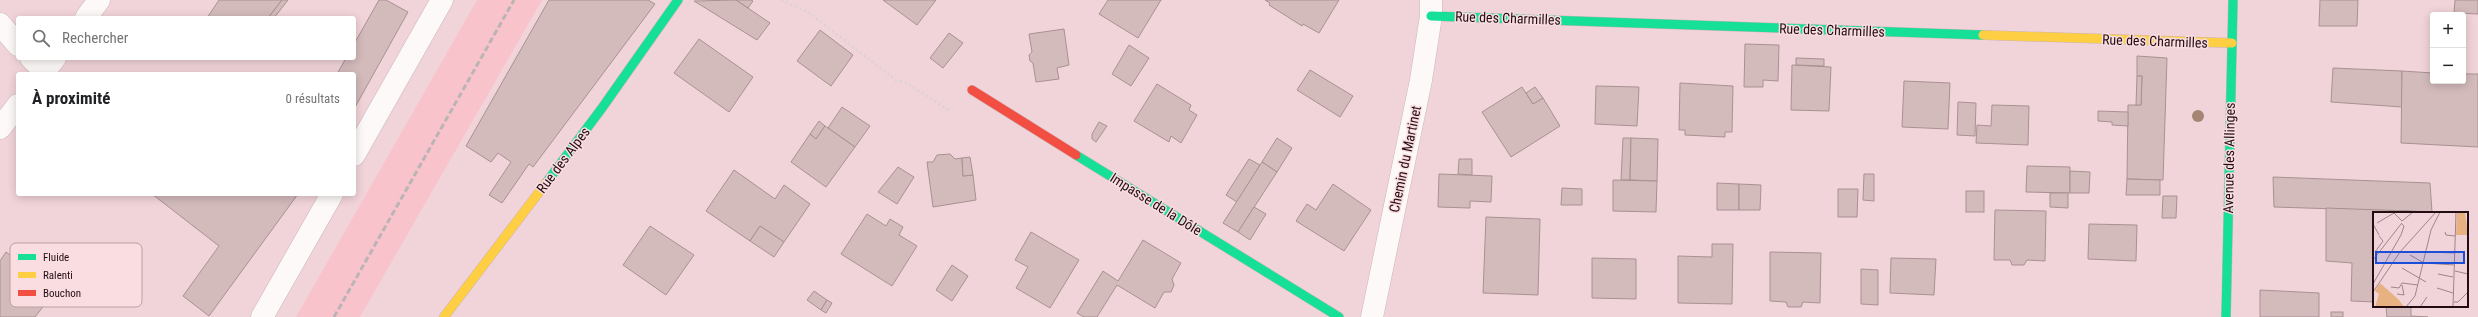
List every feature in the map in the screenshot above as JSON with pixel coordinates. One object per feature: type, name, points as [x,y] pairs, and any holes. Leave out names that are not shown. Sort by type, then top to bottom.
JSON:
[{"type":"street","points":[[87,16],[99,0]]},
{"type":"street","points":[[356,151],[442,0]]},
{"type":"street","name":"Rue des Alpes","points":[[444,317],[602,108],[678,0]]},
{"type":"street","name":"Avenue des Allinges","points":[[2226,317],[2233,0]]},
{"type":"street","name":"Rue des Charmilles","points":[[1431,8],[2232,43]]},
{"type":"street","name":"Chemin du Martinet","points":[[1372,317],[1421,80],[1431,8]]},
{"type":"street","points":[[0,24],[16,43]]},
{"type":"street","name":"Impasse de la Dôle","points":[[972,90],[1339,317]]},
{"type":"street","points":[[0,128],[16,108]]},
{"type":"street","points":[[262,317],[331,196]]},
{"type":"path","points":[[781,0],[808,12],[897,81],[907,83],[949,112]]},
{"type":"shaded area","points":[[477,0],[542,0],[360,317],[296,317]]},
{"type":"building","points":[[219,0],[282,0],[270,16],[208,16]]},
{"type":"building","points":[[282,0],[288,0],[276,16],[270,16]]},
{"type":"building","points":[[379,0],[386,0],[408,12],[356,105],[356,72],[338,72],[345,60],[356,60],[356,40]]},
{"type":"building","points":[[549,0],[648,0],[655,4],[533,167],[529,164],[502,203],[489,195],[511,162],[498,153],[491,162],[466,146]]},
{"type":"building","points":[[736,0],[751,0],[753,1],[748,8]]},
{"type":"building","points":[[736,0],[770,23],[757,40],[694,1]]},
{"type":"building","points":[[883,0],[936,0],[917,25]]},
{"type":"building","points":[[1108,0],[1161,0],[1138,38],[1099,14]]},
{"type":"building","points":[[1265,0],[1339,0],[1319,33],[1303,24],[1302,26],[1269,5],[1270,3]]},
{"type":"building","points":[[2320,0],[2358,0],[2357,26],[2319,26]]},
{"type":"building","points":[[2455,0],[2478,0],[2478,14],[2454,12]]},
{"type":"building","points":[[1064,29],[1069,65],[1057,68],[1059,79],[1036,82],[1033,63],[1030,61],[1029,55],[1032,52],[1029,34]]},
{"type":"building","points":[[820,30],[853,55],[831,86],[797,61]]},
{"type":"building","points":[[949,33],[963,43],[943,68],[930,58]]},
{"type":"building","points":[[699,39],[753,77],[729,112],[674,73]]},
{"type":"building","points":[[1745,44],[1779,45],[1778,81],[1763,80],[1763,87],[1744,87]]},
{"type":"building","points":[[1129,45],[1149,58],[1131,86],[1112,74]]},
{"type":"building","points":[[2137,56],[2167,58],[2163,180],[2127,179],[2128,105],[2141,105],[2142,76],[2137,76]]},
{"type":"building","points":[[1796,58],[1824,59],[1824,66],[1796,65]]},
{"type":"building","points":[[1792,65],[1831,67],[1829,111],[1791,110]]},
{"type":"building","points":[[2333,68],[2402,71],[2402,107],[2331,102]]},
{"type":"building","points":[[1310,70],[1353,96],[1340,117],[1297,90]]},
{"type":"building","points":[[2402,71],[2430,73],[2430,84],[2466,84],[2466,74],[2478,74],[2478,147],[2401,143]]},
{"type":"building","points":[[2137,76],[2142,76],[2141,105],[2136,105]]},
{"type":"building","points":[[1904,81],[1950,83],[1948,129],[1902,127]]},
{"type":"building","points":[[1680,83],[1733,86],[1732,132],[1725,132],[1725,137],[1685,135],[1685,130],[1679,130]]},
{"type":"building","points":[[1157,84],[1191,105],[1189,110],[1197,115],[1181,143],[1171,136],[1169,142],[1134,121]]},
{"type":"building","points":[[1596,86],[1639,87],[1637,126],[1595,124]]},
{"type":"building","points":[[1522,87],[1533,104],[1543,98],[1560,126],[1511,157],[1482,112]]},
{"type":"building","points":[[1535,87],[1543,98],[1533,104],[1526,93]]},
{"type":"building","points":[[1958,102],[1976,103],[1975,136],[1957,135]]},
{"type":"building","points":[[1992,105],[2029,106],[2028,145],[1976,143],[1977,125],[1991,126]]},
{"type":"building","points":[[842,107],[870,126],[855,147],[828,128]]},
{"type":"building","points":[[2098,111],[2128,112],[2128,126],[2112,125],[2112,122],[2098,121]]},
{"type":"building","points":[[819,121],[825,126],[816,139],[810,134]]},
{"type":"building","points":[[1099,122],[1107,126],[1096,142],[1092,139],[1092,134]]},
{"type":"building","points":[[825,126],[855,147],[826,187],[791,162],[810,134],[816,139]]},
{"type":"building","points":[[1277,138],[1292,148],[1277,172],[1262,162]]},
{"type":"building","points":[[1623,138],[1631,138],[1630,180],[1621,180]]},
{"type":"building","points":[[1631,138],[1658,139],[1657,181],[1630,180]]},
{"type":"building","points":[[950,154],[955,159],[962,158],[963,176],[973,175],[976,200],[933,207],[927,162],[933,162],[937,155]]},
{"type":"building","points":[[970,157],[973,175],[963,176],[962,158]]},
{"type":"building","points":[[1249,159],[1260,165],[1237,202],[1226,195]]},
{"type":"building","points":[[1459,159],[1472,159],[1472,175],[1458,174]]},
{"type":"building","points":[[1262,162],[1277,172],[1238,232],[1223,223]]},
{"type":"building","points":[[2027,166],[2070,167],[2070,193],[2026,192]]},
{"type":"building","points":[[898,167],[914,177],[897,204],[878,192]]},
{"type":"building","points":[[734,170],[775,199],[784,185],[810,204],[784,242],[760,226],[750,241],[706,211]]},
{"type":"building","points":[[2070,171],[2090,172],[2089,193],[2070,193]]},
{"type":"building","points":[[1439,174],[1492,176],[1491,202],[1470,201],[1470,208],[1438,207]]},
{"type":"building","points":[[1864,174],[1874,174],[1874,201],[1863,200]]},
{"type":"building","points":[[2273,177],[2430,183],[2432,212],[2274,207]]},
{"type":"building","points":[[2127,179],[2160,180],[2160,195],[2126,195]]},
{"type":"building","points":[[1613,180],[1657,181],[1656,212],[1613,211]]},
{"type":"building","points":[[1717,183],[1739,184],[1739,210],[1717,210]]},
{"type":"building","points":[[1333,184],[1371,210],[1344,251],[1296,221],[1307,204],[1316,210]]},
{"type":"building","points":[[1739,184],[1761,185],[1760,210],[1739,210]]},
{"type":"building","points":[[1562,188],[1582,189],[1582,205],[1561,205]]},
{"type":"building","points":[[1838,189],[1858,189],[1857,217],[1838,217]]},
{"type":"building","points":[[1966,191],[1984,191],[1984,212],[1966,212]]},
{"type":"building","points":[[2050,193],[2068,193],[2068,208],[2050,207]]},
{"type":"building","points":[[155,196],[297,196],[209,316],[183,296],[219,246]]},
{"type":"building","points":[[2163,196],[2177,196],[2176,218],[2162,218]]},
{"type":"building","points":[[1254,207],[1266,214],[1250,240],[1238,232]]},
{"type":"building","points":[[2326,208],[2409,211],[2373,212],[2373,302],[2351,301],[2352,263],[2326,261]]},
{"type":"building","points":[[1995,210],[2046,211],[2045,261],[2027,260],[2024,265],[2012,265],[2010,260],[1994,260]]},
{"type":"building","points":[[2409,211],[2432,212],[2409,212]]},
{"type":"building","points":[[867,214],[886,226],[890,219],[903,227],[899,235],[917,246],[892,286],[841,254]]},
{"type":"building","points":[[1486,217],[1540,219],[1538,295],[1483,293]]},
{"type":"building","points":[[2089,224],[2137,225],[2136,261],[2088,259]]},
{"type":"building","points":[[650,226],[694,255],[666,295],[623,265]]},
{"type":"building","points":[[760,226],[784,242],[774,257],[750,241]]},
{"type":"building","points":[[1031,232],[1079,260],[1050,308],[1016,288],[1028,267],[1015,260]]},
{"type":"building","points":[[1143,240],[1181,263],[1172,279],[1174,285],[1171,292],[1164,292],[1155,308],[1117,285],[1097,317],[1084,317],[1077,313],[1103,271],[1118,281]]},
{"type":"building","points":[[1712,244],[1733,244],[1732,304],[1678,303],[1678,256],[1712,257]]},
{"type":"building","points":[[6,252],[10,255],[10,307],[43,307],[35,317],[0,317],[0,261]]},
{"type":"building","points":[[1770,252],[1821,253],[1820,303],[1803,302],[1801,307],[1788,307],[1786,302],[1770,301]]},
{"type":"building","points":[[1592,258],[1636,259],[1636,299],[1592,298]]},
{"type":"building","points":[[1891,258],[1936,259],[1934,295],[1890,293]]},
{"type":"building","points":[[952,265],[968,276],[952,301],[936,290]]},
{"type":"building","points":[[1861,269],[1878,270],[1878,305],[1861,304]]},
{"type":"building","points":[[2260,290],[2319,293],[2319,317],[2260,317]]},
{"type":"building","points":[[814,291],[827,300],[821,310],[807,300]]},
{"type":"building","points":[[827,300],[832,303],[826,313],[821,310]]},
{"type":"building","points":[[2386,307],[2411,307],[2411,316],[2428,317],[2387,317]]},
{"type":"building","points":[[2331,312],[2343,312],[2343,317],[2331,317]]},
{"type":"railway","points":[[334,317],[514,0]]},
{"type":"traffic: fast","points":[[546,183],[602,108],[678,0]]},
{"type":"traffic: fast","points":[[2226,317],[2233,0]]},
{"type":"traffic: fast","points":[[1431,16],[1983,35]]},
{"type":"traffic: fast","points":[[1076,155],[1339,317]]},
{"type":"traffic: slow","points":[[1983,35],[2232,43]]},
{"type":"traffic: slow","points":[[444,317],[546,183]]},
{"type":"traffic: jam","points":[[972,90],[1076,155]]}]
